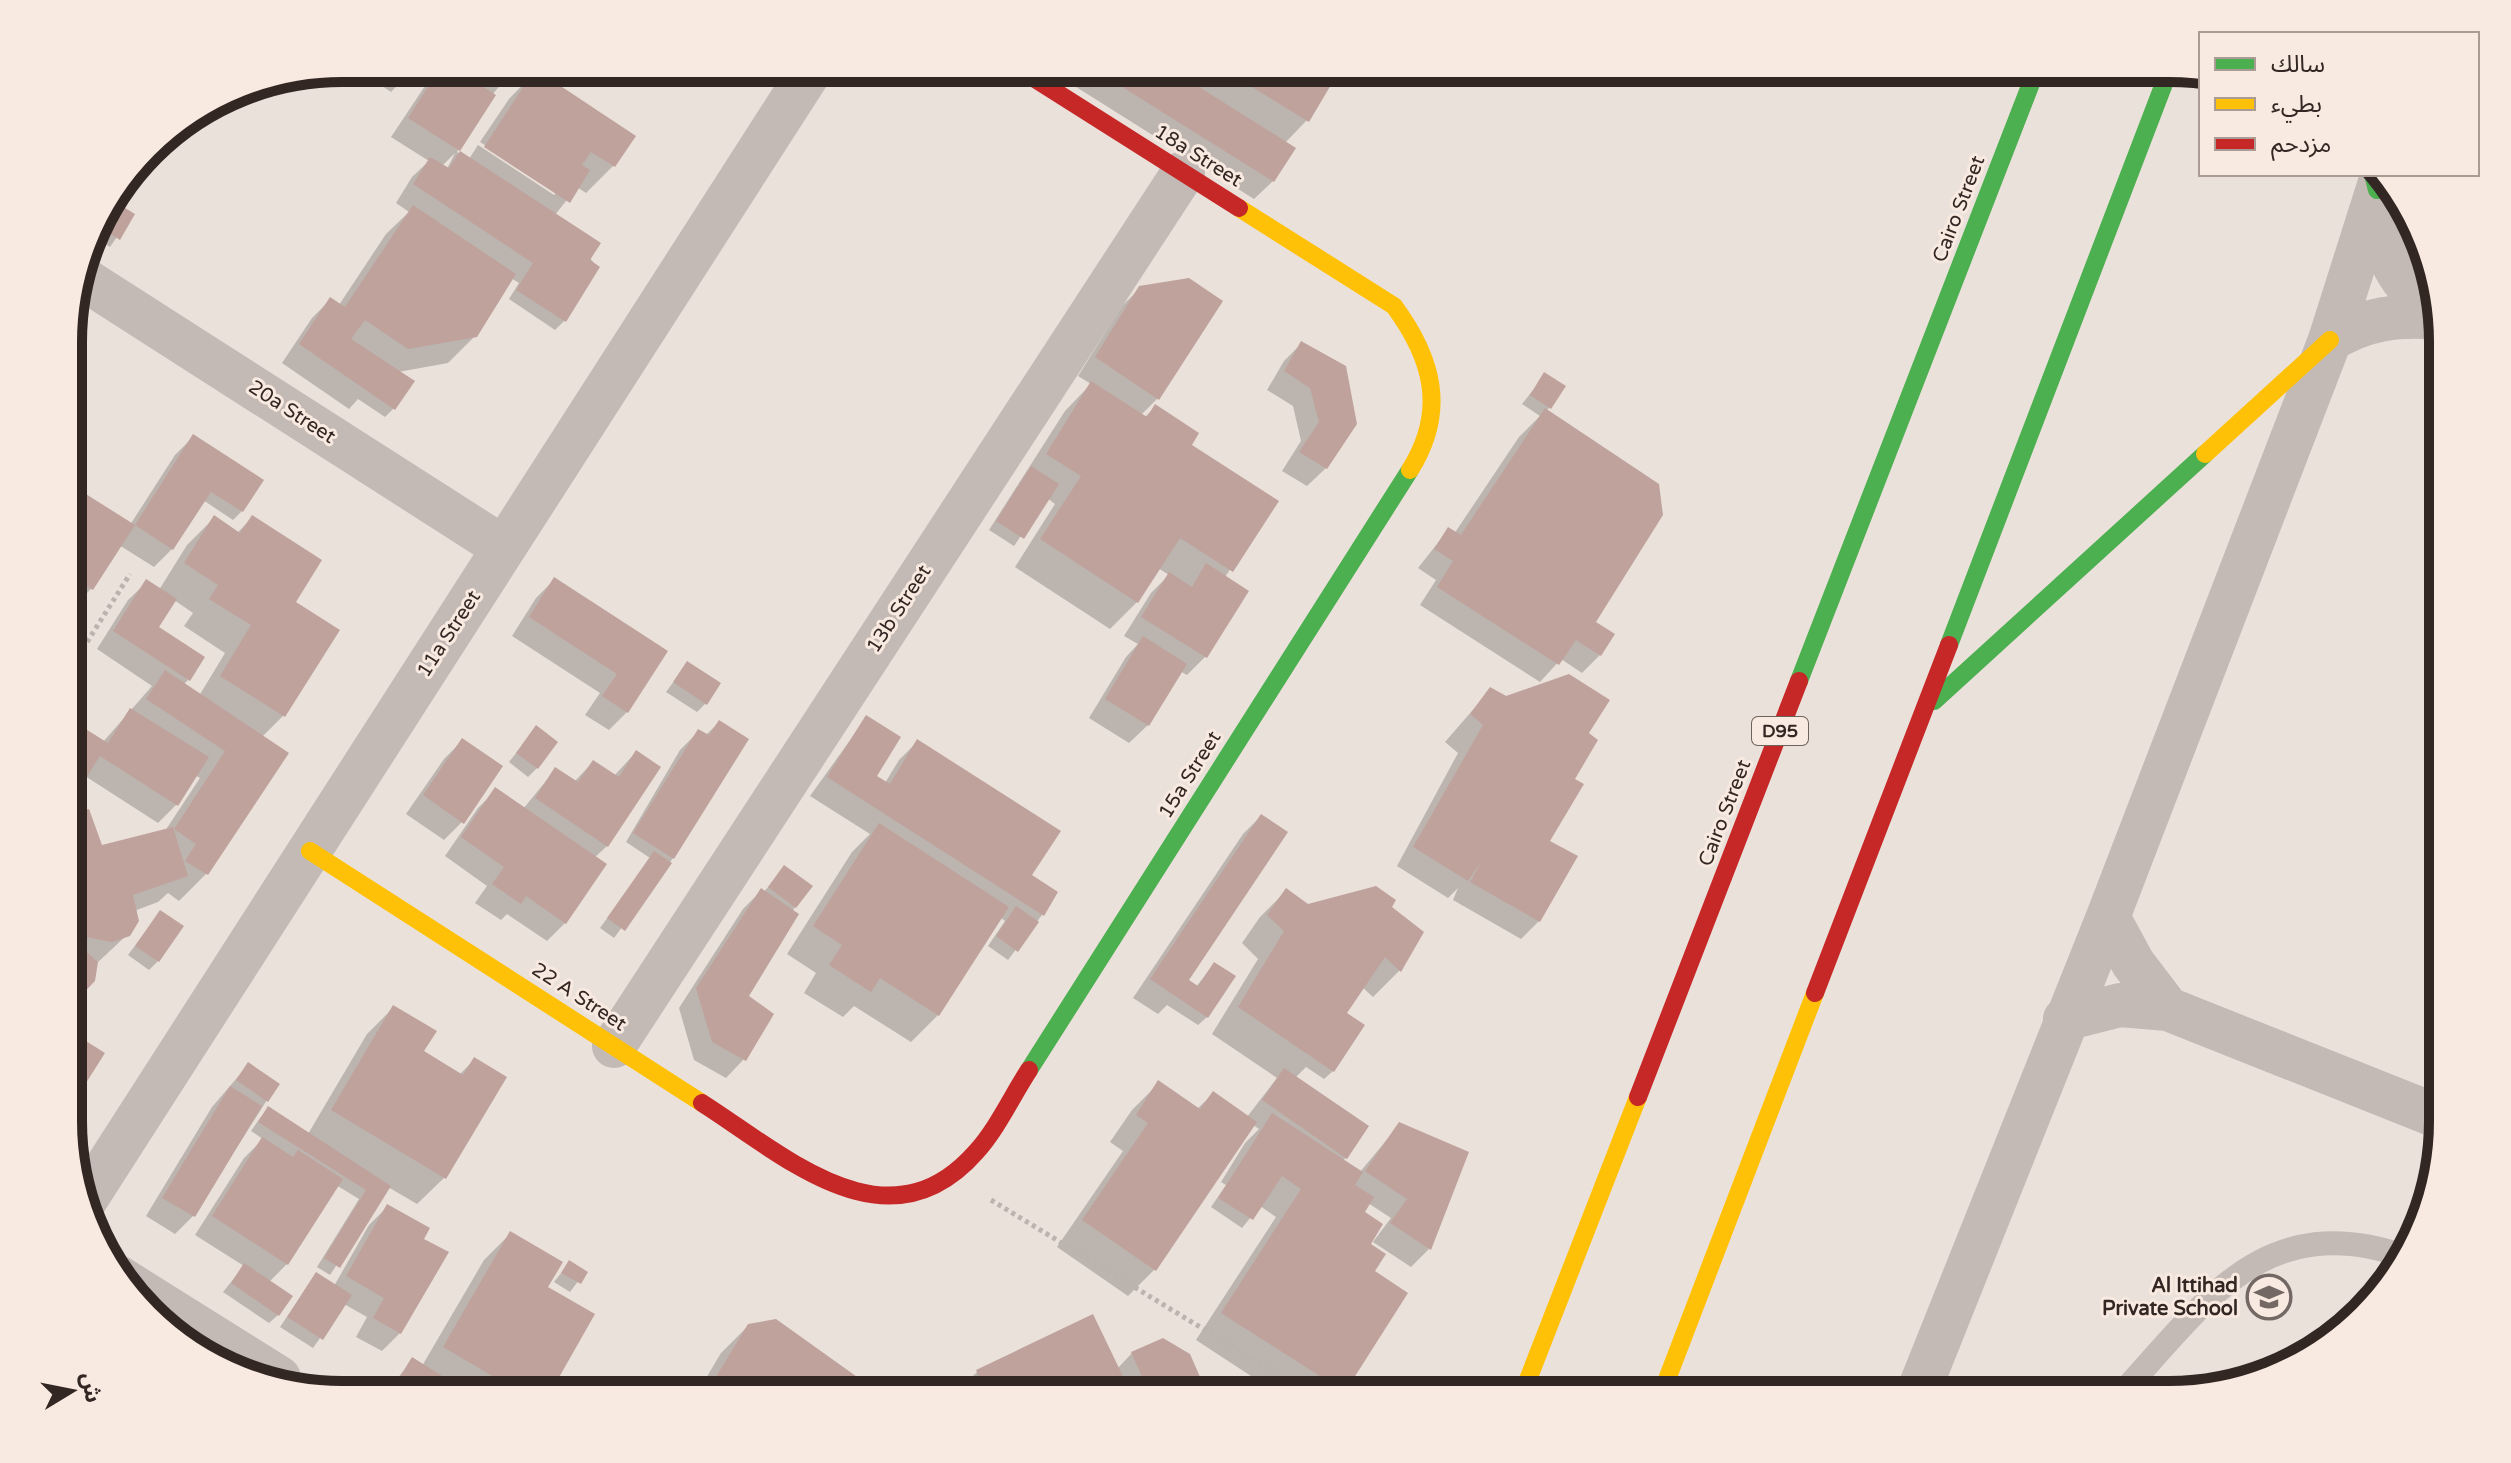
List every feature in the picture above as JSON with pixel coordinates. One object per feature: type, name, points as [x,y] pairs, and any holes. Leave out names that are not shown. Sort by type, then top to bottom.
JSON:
[{"type":"main road","name":"Cairo Street","points":[[1528,1380],[2032,82]]},
{"type":"main road","points":[[1667,1380],[2165,82]]},
{"type":"main road","name":"18a Street","points":[[1041,83],[1355,281]]},
{"type":"main road","name":"15a Street","points":[[824,1181],[855,1195],[889,1199],[923,1192],[953,1176],[977,1151],[1420,453],[1433,415],[1432,375],[1419,337],[1394,306],[1355,281]]},
{"type":"main road","points":[[1926,708],[2330,340]]},
{"type":"main road","name":"22 A Street","points":[[310,851],[824,1181]]},
{"type":"street","name":"11a Street","points":[[92,1190],[803,83]]},
{"type":"street","name":"13b Street","points":[[614,1046],[1183,173]]},
{"type":"street","points":[[1923,1380],[2108,917],[2330,340],[2376,186]]},
{"type":"street","points":[[2379,191],[2389,260],[2403,284],[2426,306]]},
{"type":"street","name":"20a Street","points":[[89,283],[504,548]]},
{"type":"street","points":[[2330,340],[2351,327],[2376,318],[2428,318]]},
{"type":"street","points":[[2108,917],[2133,963],[2168,1009]]},
{"type":"street","points":[[2065,1019],[2120,1005],[2168,1009],[2428,1112]]},
{"type":"street","points":[[153,1299],[263,1368]]},
{"type":"lane","points":[[2134,1380],[2222,1285],[2252,1264],[2286,1250],[2323,1243],[2359,1244],[2393,1253]]},
{"type":"path","points":[[82,650],[130,574]]},
{"type":"path","points":[[953,1176],[1288,1380]]},
{"type":"building","points":[[1332,82],[1309,122],[1245,83]]},
{"type":"building","points":[[430,83],[478,83],[496,95],[460,151],[408,118]]},
{"type":"building","points":[[526,83],[556,83],[636,136],[615,167],[591,152],[582,165],[590,170],[570,203],[484,147]]},
{"type":"building","points":[[1115,83],[1192,83],[1296,148],[1274,182]]},
{"type":"building","points":[[460,151],[601,243],[590,260],[600,267],[566,322],[516,290],[533,263],[413,184],[430,157],[449,168]]},
{"type":"building","points":[[413,205],[516,274],[477,337],[408,349],[365,320],[351,339],[415,381],[395,410],[299,344],[330,297],[345,307]]},
{"type":"building","points":[[121,206],[135,214],[120,240],[107,232]]},
{"type":"building","points":[[1189,278],[1223,301],[1159,400],[1095,357],[1139,286]]},
{"type":"building","points":[[1301,341],[1346,366],[1357,424],[1327,469],[1299,452],[1319,422],[1310,388],[1284,371]]},
{"type":"building","points":[[1544,372],[1566,386],[1551,409],[1530,395]]},
{"type":"building","points":[[1091,381],[1147,417],[1155,404],[1199,433],[1192,445],[1279,501],[1233,572],[1180,538],[1138,603],[1040,539],[1081,476],[1046,454]]},
{"type":"building","points":[[1545,408],[1659,484],[1663,515],[1596,622],[1615,634],[1601,656],[1576,640],[1559,665],[1437,587],[1453,561],[1434,549],[1448,527],[1461,535]]},
{"type":"building","points":[[193,434],[264,480],[243,512],[211,492],[173,550],[135,525]]},
{"type":"building","points":[[1031,466],[1059,484],[1024,539],[996,521]]},
{"type":"building","points":[[82,492],[135,525],[93,590],[82,583]]},
{"type":"building","points":[[214,515],[240,533],[252,515],[322,560],[296,602],[340,630],[285,717],[220,676],[251,625],[209,599],[218,585],[184,563]]},
{"type":"building","points":[[1206,563],[1249,591],[1207,658],[1141,617],[1169,572],[1192,587]]},
{"type":"building","points":[[554,577],[668,651],[628,713],[602,696],[617,674],[529,617]]},
{"type":"building","points":[[146,579],[177,599],[159,627],[205,657],[190,681],[113,631]]},
{"type":"building","points":[[1143,636],[1187,664],[1149,726],[1105,699]]},
{"type":"building","points":[[687,661],[721,683],[707,705],[673,682]]},
{"type":"building","points":[[165,670],[289,753],[208,875],[185,861],[196,844],[174,829],[225,751],[146,699]]},
{"type":"building","points":[[1569,674],[1610,700],[1589,733],[1598,740],[1575,779],[1584,784],[1550,841],[1578,856],[1540,922],[1470,882],[1482,860],[1468,881],[1413,847],[1483,725],[1470,714],[1490,687],[1506,696]]},
{"type":"building","points":[[130,708],[209,757],[178,806],[100,756],[82,784],[84,728],[108,743]]},
{"type":"building","points":[[866,715],[901,737],[877,776],[890,784],[917,739],[1061,831],[1032,875],[1058,892],[1044,916],[827,777]]},
{"type":"building","points":[[719,720],[749,739],[674,859],[633,833],[698,729],[709,735]]},
{"type":"building","points":[[536,725],[558,742],[538,769],[516,753]]},
{"type":"building","points":[[462,738],[503,766],[464,824],[423,795]]},
{"type":"building","points":[[636,750],[661,767],[608,847],[535,798],[555,767],[578,782],[593,760],[619,777]]},
{"type":"building","points":[[495,787],[607,864],[566,924],[526,896],[521,904],[492,884],[504,867],[461,837]]},
{"type":"building","points":[[89,809],[102,845],[173,827],[188,876],[133,895],[139,921],[130,936],[112,942],[82,936],[82,810]]},
{"type":"building","points":[[1261,814],[1288,832],[1189,980],[1198,986],[1214,962],[1236,976],[1208,1018],[1150,979]]},
{"type":"building","points":[[879,823],[1009,907],[939,1016],[880,978],[871,992],[829,965],[842,945],[813,926]]},
{"type":"building","points":[[654,851],[672,863],[625,931],[607,918]]},
{"type":"building","points":[[784,865],[813,886],[796,908],[768,887]]},
{"type":"building","points":[[1376,886],[1396,900],[1392,907],[1424,932],[1401,972],[1385,957],[1347,1013],[1365,1025],[1334,1072],[1238,1007],[1284,931],[1267,915],[1286,888],[1308,904]]},
{"type":"building","points":[[761,888],[799,914],[749,996],[774,1014],[746,1061],[712,1042],[696,988]]},
{"type":"building","points":[[1016,906],[1039,922],[1018,952],[996,936]]},
{"type":"building","points":[[160,910],[184,926],[159,962],[135,946]]},
{"type":"building","points":[[82,948],[98,962],[95,981],[82,995]]},
{"type":"building","points":[[393,1005],[437,1031],[424,1051],[463,1075],[474,1057],[507,1077],[446,1179],[331,1110]]},
{"type":"building","points":[[82,1039],[105,1053],[82,1089]]},
{"type":"building","points":[[248,1062],[280,1084],[268,1102],[236,1080]]},
{"type":"building","points":[[1284,1068],[1369,1126],[1347,1159],[1262,1100]]},
{"type":"building","points":[[1158,1080],[1200,1109],[1213,1091],[1257,1122],[1156,1271],[1082,1220],[1148,1123],[1136,1115]]},
{"type":"building","points":[[230,1086],[262,1106],[195,1217],[162,1198]]},
{"type":"building","points":[[268,1106],[391,1186],[340,1268],[324,1258],[366,1190],[258,1122]]},
{"type":"building","points":[[1272,1113],[1363,1172],[1355,1185],[1374,1197],[1365,1212],[1383,1224],[1371,1244],[1386,1254],[1375,1271],[1408,1293],[1352,1380],[1327,1380],[1221,1313],[1301,1189],[1282,1176],[1253,1220],[1218,1198]]},
{"type":"building","points":[[1399,1122],[1469,1152],[1431,1250],[1390,1223],[1407,1199],[1365,1171]]},
{"type":"building","points":[[262,1137],[293,1157],[298,1150],[343,1179],[288,1265],[212,1216]]},
{"type":"building","points":[[387,1204],[430,1228],[424,1239],[449,1252],[401,1334],[373,1318],[384,1298],[346,1276]]},
{"type":"building","points":[[510,1231],[563,1262],[548,1287],[595,1314],[557,1381],[501,1381],[443,1347]]},
{"type":"building","points":[[569,1260],[588,1272],[581,1284],[561,1273]]},
{"type":"building","points":[[244,1263],[293,1296],[279,1316],[231,1283]]},
{"type":"building","points":[[316,1272],[352,1295],[323,1340],[287,1317]]},
{"type":"building","points":[[1093,1314],[1125,1381],[981,1381],[976,1370]]},
{"type":"building","points":[[776,1319],[860,1379],[714,1381],[748,1324]]},
{"type":"building","points":[[1163,1338],[1190,1354],[1202,1381],[1144,1381],[1131,1352]]},
{"type":"building","points":[[412,1357],[450,1381],[397,1381]]},
{"type":"traffic: fast","points":[[1799,681],[2032,82]]},
{"type":"traffic: fast","points":[[1949,645],[2165,82]]},
{"type":"traffic: fast","points":[[2376,185],[2377,190]]},
{"type":"traffic: fast","points":[[1934,701],[2205,454]]},
{"type":"traffic: fast","points":[[1029,1070],[1410,470]]},
{"type":"traffic: slow","points":[[1239,208],[1394,306],[1418,346],[1430,386],[1429,427],[1410,470]]},
{"type":"traffic: slow","points":[[2205,454],[2330,340]]},
{"type":"traffic: slow","points":[[310,851],[702,1103]]},
{"type":"traffic: slow","points":[[1667,1380],[1815,993]]},
{"type":"traffic: slow","points":[[1528,1380],[1638,1097]]},
{"type":"traffic: jam","points":[[1041,83],[1239,208]]},
{"type":"traffic: jam","points":[[1815,993],[1949,645]]},
{"type":"traffic: jam","points":[[1638,1097],[1799,681]]},
{"type":"traffic: jam","points":[[702,1103],[767,1147],[837,1185],[873,1194],[908,1194],[942,1181],[976,1152],[998,1123],[1029,1070]]},
{"type":"place","name":"Al Ittihad Private School","points":[[2269,1297]]}]
